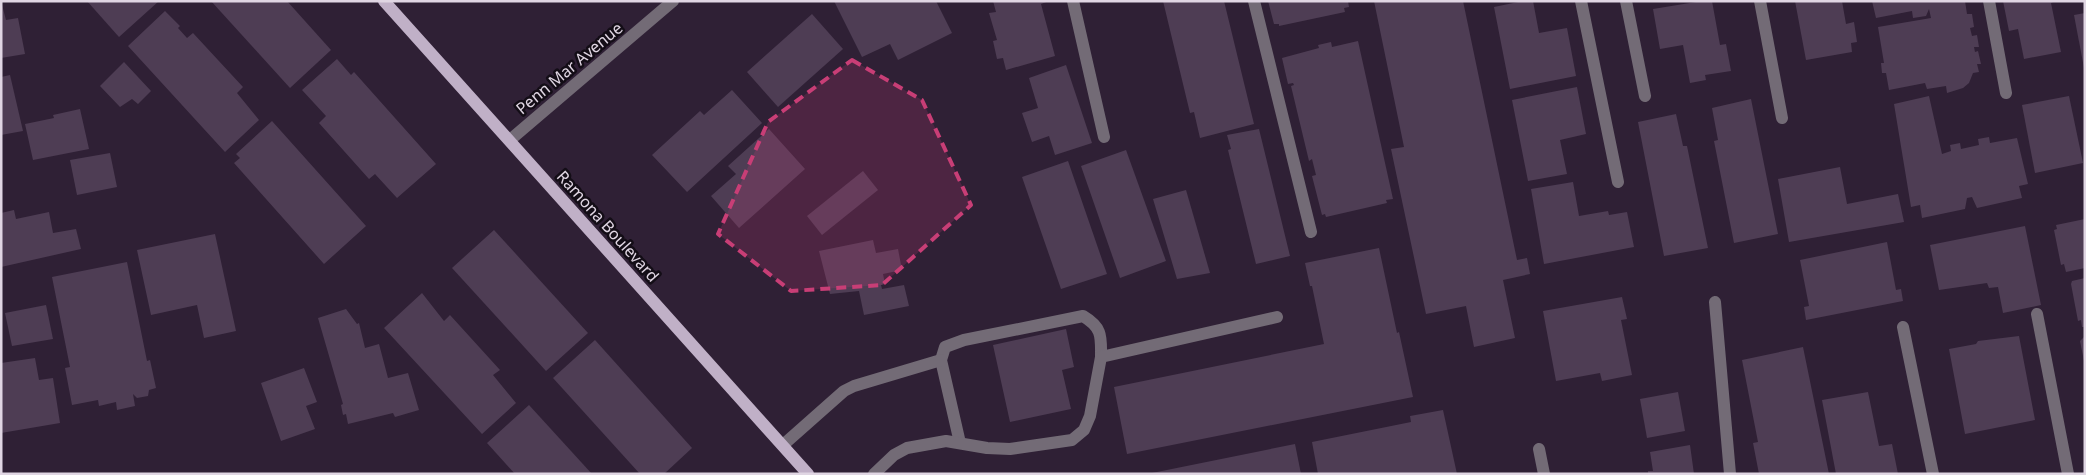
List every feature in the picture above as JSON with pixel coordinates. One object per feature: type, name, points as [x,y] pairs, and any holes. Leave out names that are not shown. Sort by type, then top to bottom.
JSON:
[{"type":"main road","name":"Ramona Boulevard","points":[[384,1],[808,474]]},
{"type":"street","name":"Penn Mar Avenue","points":[[510,140],[673,1]]},
{"type":"street","points":[[1073,1],[1104,137]]},
{"type":"street","points":[[1254,1],[1311,232]]},
{"type":"street","points":[[1581,1],[1618,182]]},
{"type":"street","points":[[1626,1],[1645,96]]},
{"type":"street","points":[[1760,1],[1782,118]]},
{"type":"street","points":[[1989,1],[2006,93]]},
{"type":"street","points":[[1715,302],[1730,474]]},
{"type":"street","points":[[2037,314],[2068,474]]},
{"type":"street","points":[[874,474],[894,455],[907,448],[946,441],[987,448],[1010,449],[1072,440],[1084,430],[1090,416],[1101,357],[1101,333],[1093,322],[1083,316],[964,340],[945,347],[941,360],[960,443]]},
{"type":"street","points":[[1101,357],[1278,317]]},
{"type":"street","points":[[1903,327],[1933,474]]},
{"type":"street","points":[[783,445],[844,391],[941,360]]},
{"type":"street","points":[[1539,449],[1544,474]]},
{"type":"highlighted area","points":[[852,60],[922,100],[971,205],[882,285],[791,291],[718,234],[768,122]]},
{"type":"building","points":[[1,1],[6,20],[18,18],[25,54],[1,58]]},
{"type":"building","points":[[87,1],[159,1],[119,37]]},
{"type":"building","points":[[211,1],[287,1],[331,50],[290,88]]},
{"type":"building","points":[[834,1],[936,1],[952,33],[898,60],[890,44],[862,57]]},
{"type":"building","points":[[993,1],[1049,1],[1041,4],[1055,56],[1006,70],[1003,58],[997,59],[993,41],[997,40],[989,13],[996,12]]},
{"type":"building","points":[[1163,1],[1224,1],[1254,124],[1200,138],[1194,112],[1190,113]]},
{"type":"building","points":[[1268,1],[1348,1],[1349,7],[1344,8],[1345,12],[1279,26],[1279,24],[1274,24]]},
{"type":"building","points":[[1374,1],[1463,1],[1517,260],[1527,258],[1530,274],[1503,280],[1515,338],[1474,347],[1466,306],[1426,314],[1391,149],[1404,147]]},
{"type":"building","points":[[1523,1],[1533,1],[1539,33],[1567,28],[1576,76],[1510,89],[1494,7]]},
{"type":"building","points":[[1712,1],[1720,45],[1726,44],[1731,71],[1705,75],[1706,80],[1690,83],[1683,45],[1660,49],[1653,9]]},
{"type":"building","points":[[1795,1],[1842,1],[1846,24],[1854,22],[1857,42],[1851,43],[1852,52],[1806,60]]},
{"type":"building","points":[[1872,1],[1965,1],[1967,14],[1972,14],[1974,27],[1970,28],[1972,36],[1977,35],[1979,47],[1974,47],[1975,52],[1978,51],[1981,64],[1977,64],[1979,72],[1973,73],[1969,83],[1963,88],[1947,93],[1946,86],[1927,89],[1925,83],[1889,90],[1886,73],[1882,73],[1881,63],[1884,63],[1878,27],[1931,18],[1929,9],[1926,16],[1913,18],[1912,11],[1876,18]]},
{"type":"building","points":[[2003,1],[2055,1],[2051,3],[2061,52],[2024,59],[2018,29],[2009,31]]},
{"type":"building","points":[[165,11],[180,26],[178,28],[187,38],[193,33],[243,87],[237,93],[259,120],[225,152],[128,46]]},
{"type":"building","points":[[2085,13],[2085,68],[2084,68],[2074,15]]},
{"type":"building","points":[[812,14],[843,49],[778,107],[747,72]]},
{"type":"building","points":[[1358,41],[1393,199],[1386,200],[1387,203],[1326,217],[1325,214],[1322,215],[1312,176],[1316,175],[1312,159],[1309,161],[1291,86],[1294,85],[1293,83],[1288,84],[1282,58],[1319,48],[1318,45],[1331,42],[1332,47]]},
{"type":"building","points":[[337,59],[351,75],[354,72],[436,164],[397,198],[375,174],[369,179],[319,123],[326,116],[302,90]]},
{"type":"building","points":[[124,62],[151,91],[138,104],[132,99],[120,107],[100,86]]},
{"type":"building","points":[[1066,65],[1092,143],[1055,155],[1049,136],[1032,142],[1022,113],[1038,108],[1029,78]]},
{"type":"building","points":[[10,75],[23,131],[1,135],[1,77]]},
{"type":"building","points":[[1577,87],[1586,134],[1560,140],[1567,174],[1528,181],[1512,100]]},
{"type":"building","points":[[732,90],[762,123],[687,192],[652,155],[700,111],[704,115]]},
{"type":"building","points":[[1929,96],[1942,154],[1951,151],[1950,145],[1960,143],[1961,149],[1979,145],[1978,139],[1989,137],[1990,143],[2017,138],[2028,184],[2019,186],[2022,198],[1977,208],[1972,197],[1967,198],[1965,209],[1922,218],[1920,205],[1911,207],[1894,104]]},
{"type":"building","points":[[2069,96],[2083,163],[2035,173],[2022,105]]},
{"type":"building","points":[[1751,99],[1778,234],[1734,243],[1714,141],[1718,140],[1712,108]]},
{"type":"building","points":[[80,109],[89,149],[33,160],[25,124],[54,118],[53,115]]},
{"type":"building","points":[[1676,114],[1683,146],[1687,146],[1708,248],[1664,256],[1638,122]]},
{"type":"building","points":[[272,121],[366,226],[324,264],[234,163],[240,158],[236,154]]},
{"type":"building","points":[[769,129],[805,169],[739,228],[711,196],[736,174],[728,166]]},
{"type":"building","points":[[1259,129],[1290,256],[1256,264],[1228,150],[1231,149],[1227,135]]},
{"type":"building","points":[[1126,150],[1166,261],[1120,278],[1081,166]]},
{"type":"building","points":[[110,153],[117,187],[77,195],[70,160]]},
{"type":"building","points":[[1068,161],[1107,274],[1061,289],[1022,177]]},
{"type":"building","points":[[1840,167],[1847,204],[1898,194],[1904,222],[1789,242],[1778,179]]},
{"type":"building","points":[[863,171],[878,190],[822,235],[807,216]]},
{"type":"building","points":[[1573,182],[1579,216],[1608,211],[1609,215],[1627,212],[1634,247],[1544,264],[1531,189]]},
{"type":"building","points":[[1186,190],[1210,273],[1177,279],[1153,199]]},
{"type":"building","points":[[14,210],[16,219],[49,212],[53,233],[76,229],[81,249],[1,267],[1,213]]},
{"type":"building","points":[[2085,219],[2085,268],[2066,272],[2064,264],[2061,265],[2054,230],[2057,229],[2056,225]]},
{"type":"building","points":[[2025,226],[2041,305],[2003,313],[1998,287],[1989,288],[1987,283],[1939,290],[1930,245]]},
{"type":"building","points":[[494,230],[588,333],[546,371],[452,268]]},
{"type":"building","points":[[215,234],[236,331],[204,338],[197,305],[151,315],[137,250]]},
{"type":"building","points":[[873,240],[876,253],[898,249],[902,270],[883,274],[885,284],[881,285],[882,289],[904,285],[909,306],[864,315],[859,291],[830,294],[819,251]]},
{"type":"building","points":[[1887,242],[1896,290],[1901,289],[1903,301],[1806,320],[1804,307],[1809,306],[1800,260]]},
{"type":"building","points":[[1379,248],[1413,397],[1127,454],[1114,387],[1324,344],[1312,286],[1310,286],[1305,263]]},
{"type":"building","points":[[127,262],[147,361],[150,360],[156,388],[149,390],[148,396],[137,398],[133,394],[135,406],[117,410],[116,402],[99,406],[98,400],[72,405],[65,368],[70,367],[52,277]]},
{"type":"building","points":[[2085,278],[2085,327],[2082,327],[2081,320],[2078,321],[2071,284],[2072,281]]},
{"type":"building","points":[[422,293],[444,321],[450,315],[500,370],[493,375],[516,403],[482,434],[384,328]]},
{"type":"building","points":[[1622,297],[1627,319],[1621,320],[1632,375],[1602,381],[1600,373],[1556,381],[1543,311]]},
{"type":"building","points":[[46,305],[53,339],[12,346],[5,313]]},
{"type":"building","points":[[346,309],[357,324],[359,323],[365,348],[379,344],[388,378],[408,373],[419,410],[395,417],[393,413],[348,424],[346,414],[343,415],[341,405],[343,404],[318,318]]},
{"type":"building","points":[[1066,329],[1074,367],[1062,370],[1071,409],[1010,422],[993,345]]},
{"type":"building","points":[[2019,336],[2035,420],[1965,434],[1949,349],[1976,344],[1978,341]]},
{"type":"building","points":[[2085,336],[2085,361],[2084,361],[2080,341]]},
{"type":"building","points":[[595,340],[692,448],[664,474],[640,474],[553,378]]},
{"type":"building","points":[[1803,347],[1829,474],[1759,474],[1753,443],[1758,442],[1742,360]]},
{"type":"building","points":[[35,358],[39,380],[53,378],[60,423],[1,433],[1,363]]},
{"type":"building","points":[[304,368],[317,402],[306,406],[315,429],[281,441],[261,383]]},
{"type":"building","points":[[1678,392],[1685,431],[1647,438],[1640,399]]},
{"type":"building","points":[[1868,392],[1879,446],[1892,444],[1898,474],[1836,474],[1822,400]]},
{"type":"building","points":[[529,405],[592,474],[515,474],[487,443]]},
{"type":"building","points":[[1443,410],[1457,474],[1318,474],[1312,442],[1411,422],[1410,416]]},
{"type":"building","points":[[1295,444],[1301,474],[1152,474],[1152,473]]},
{"type":"building","points":[[1690,445],[1694,474],[1648,474],[1648,471],[1653,471],[1650,452]]}]
